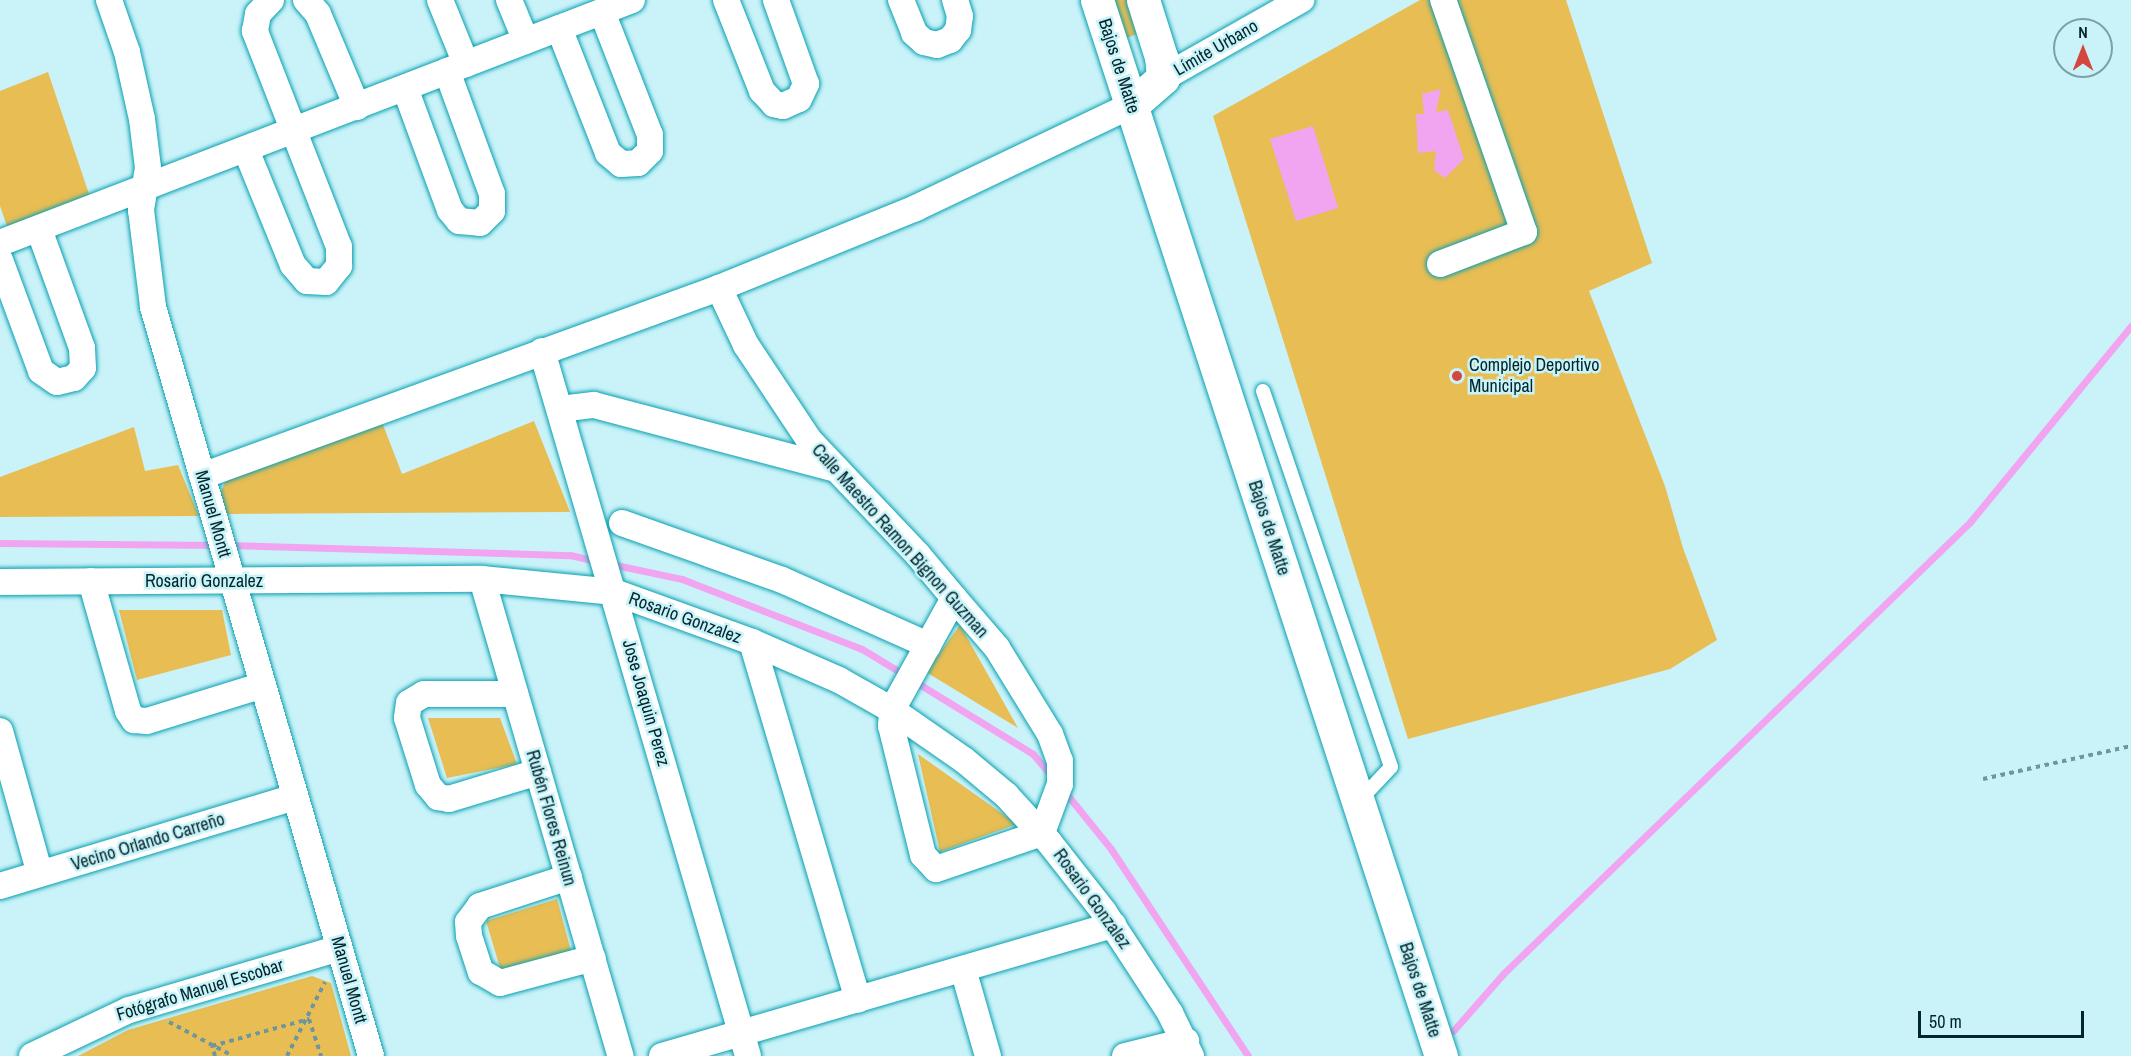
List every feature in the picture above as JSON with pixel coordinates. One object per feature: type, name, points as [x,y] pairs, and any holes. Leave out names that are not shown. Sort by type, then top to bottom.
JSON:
[{"type":"main road","name":"Bajos de Matte","points":[[1097,0],[1441,1056]]},
{"type":"main road","points":[[1132,105],[1163,78],[1161,57],[1143,0]]},
{"type":"street","name":"Manuel Montt","points":[[109,0],[138,97],[148,168],[141,210],[153,307],[295,797],[329,951],[371,1056]]},
{"type":"street","points":[[246,150],[292,266],[307,281],[326,282],[339,266],[339,247],[255,31],[258,14],[271,0]]},
{"type":"street","points":[[306,0],[318,15],[357,107]]},
{"type":"street","points":[[405,88],[450,210],[459,221],[480,223],[492,211],[492,194],[440,0]]},
{"type":"street","points":[[509,0],[526,41]]},
{"type":"street","points":[[39,229],[82,348],[83,368],[74,378],[57,382],[41,371],[1,244],[39,229],[144,190],[632,0]]},
{"type":"street","points":[[726,0],[762,91],[774,104],[783,106],[799,99],[806,84],[776,0]]},
{"type":"street","points":[[901,0],[914,33],[924,42],[937,45],[950,40],[958,30],[960,16],[955,0]]},
{"type":"street","name":"Límite Urbano","points":[[1163,78],[1301,0]]},
{"type":"street","points":[[1440,264],[1524,232],[1443,0]]},
{"type":"street","points":[[559,28],[608,153],[621,164],[638,163],[650,151],[651,135],[602,12]]},
{"type":"street","points":[[202,477],[718,288],[916,208],[1132,105]]},
{"type":"street","name":"Calle Maestro Ramon Bignon Guzman","points":[[718,288],[746,345],[809,440],[997,648],[1050,734],[1060,761],[1058,790],[1042,833]]},
{"type":"street","name":"Jose Joaquin Perez","points":[[542,351],[745,1045]]},
{"type":"street","points":[[560,410],[594,405],[837,469]]},
{"type":"street","points":[[622,523],[782,580],[928,645]]},
{"type":"street","name":"Rosario Gonzalez","points":[[0,582],[91,581],[229,571],[611,582],[838,680],[892,710],[982,774],[1042,833],[1113,925],[1188,1048]]},
{"type":"street","name":"Rubén Flores Reinun","points":[[482,579],[621,1056]]},
{"type":"street","points":[[91,581],[128,711],[134,720],[147,721],[262,685]]},
{"type":"street","points":[[954,598],[892,710],[891,726],[923,855],[936,869],[1042,833]]},
{"type":"street","points":[[752,642],[858,1000]]},
{"type":"street","points":[[515,694],[424,694],[409,703],[407,718],[428,785],[438,797],[449,799],[538,772]]},
{"type":"street","points":[[0,731],[40,874]]},
{"type":"street","name":"Vecino Orlando Carreño","points":[[0,886],[295,797]]},
{"type":"street","points":[[568,877],[480,906],[468,922],[469,936],[481,972],[500,983],[593,958]]},
{"type":"street","points":[[663,1056],[745,1045],[858,1000],[1113,925]]},
{"type":"street","name":"Fotógrafo Manuel Escobar","points":[[32,1056],[140,1006],[329,951]]},
{"type":"street","points":[[963,969],[988,1056]]},
{"type":"street","points":[[1125,1056],[1188,1048]]},
{"type":"lane","points":[[1263,391],[1391,767],[1358,802]]},
{"type":"path","points":[[1983,779],[2131,746]]},
{"type":"path","points":[[287,1056],[309,1019],[326,978],[329,951]]},
{"type":"path","points":[[140,1006],[233,1056]]},
{"type":"path","points":[[212,1046],[309,1019]]},
{"type":"path","points":[[309,1019],[321,1056]]},
{"type":"path","points":[[212,1046],[215,1056]]},
{"type":"shaded area","points":[[1108,0],[1134,0],[1144,31],[1122,40]]},
{"type":"shaded area","name":"Complejo Deportivo Municipal","points":[[1420,0],[1566,0],[1652,263],[1589,291],[1665,486],[1683,548],[1717,640],[1670,669],[1408,739],[1213,116]]},
{"type":"shaded area","points":[[48,72],[91,200],[9,232],[0,206],[0,91]]},
{"type":"shaded area","points":[[1441,89],[1436,112],[1448,110],[1464,159],[1445,178],[1434,170],[1436,151],[1418,153],[1416,114],[1424,114],[1422,94]]},
{"type":"shaded area","points":[[1313,126],[1338,208],[1296,221],[1270,139]]},
{"type":"shaded area","points":[[380,417],[402,474],[534,421],[570,512],[226,514],[220,494],[226,480]]},
{"type":"shaded area","points":[[134,427],[145,471],[178,465],[199,516],[0,517],[0,477]]},
{"type":"shaded area","points":[[119,610],[222,610],[231,655],[137,680]]},
{"type":"shaded area","points":[[960,625],[1018,728],[926,672]]},
{"type":"shaded area","points":[[428,718],[500,718],[517,764],[447,778]]},
{"type":"shaded area","points":[[918,754],[1017,824],[940,852]]},
{"type":"shaded area","points":[[557,899],[571,951],[501,971],[486,921]]},
{"type":"shaded area","points":[[312,976],[331,983],[351,1056],[78,1056],[128,1030]]},
{"type":"waterway","points":[[1453,1031],[1504,973],[1970,522],[2131,326]]},
{"type":"waterway","points":[[0,543],[217,545]]},
{"type":"waterway","points":[[228,545],[570,555],[597,561]]},
{"type":"waterway","points":[[611,564],[682,579],[862,649],[905,675]]},
{"type":"waterway","points":[[914,681],[1033,754],[1052,777]]},
{"type":"waterway","points":[[1065,792],[1111,849],[1248,1056]]},
{"type":"place","name":"Complejo Deportivo Municipal","points":[[1457,376]]}]
